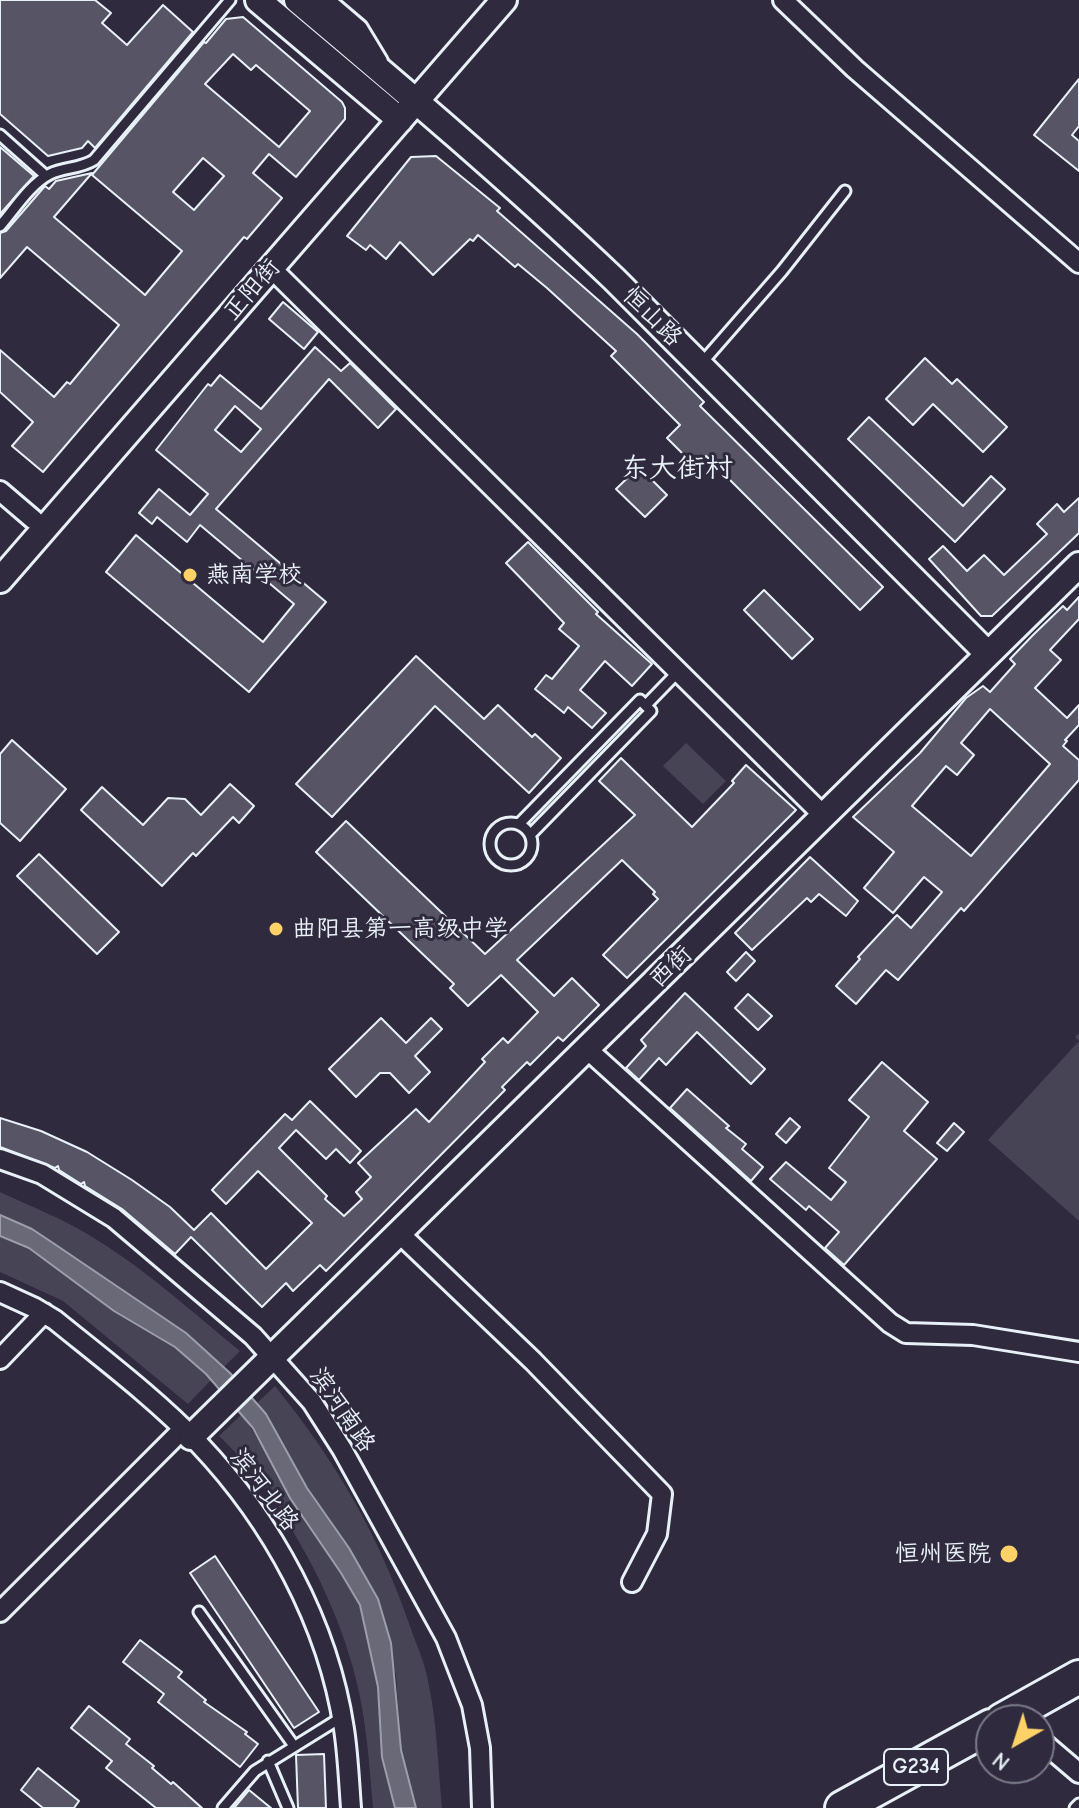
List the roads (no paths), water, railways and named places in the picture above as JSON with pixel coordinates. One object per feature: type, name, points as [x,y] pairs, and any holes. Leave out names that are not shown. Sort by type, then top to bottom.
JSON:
[{"type":"highway","points":[[1031,1704],[1079,1677]]},
{"type":"highway","points":[[1055,1710],[1079,1697]]},
{"type":"highway","name":"G234","points":[[842,1808],[975,1735]]},
{"type":"highway","name":"G234","points":[[877,1808],[975,1754]]},
{"type":"street","points":[[258,0],[395,115]]},
{"type":"street","name":"恒山路","points":[[297,0],[552,220],[988,654]]},
{"type":"street","points":[[324,0],[358,29],[386,75]]},
{"type":"street","name":"正阳街","points":[[0,580],[271,268],[486,0]]},
{"type":"street","name":"正阳街","points":[[411,96],[504,0]]},
{"type":"street","points":[[783,0],[855,69],[1079,263]]},
{"type":"street","name":"正阳街","points":[[0,559],[395,115]]},
{"type":"street","points":[[271,268],[824,816]]},
{"type":"street","points":[[0,491],[34,520]]},
{"type":"street","name":"西街","points":[[192,1431],[267,1362],[1079,565]]},
{"type":"street","points":[[587,1049],[890,1323],[906,1333],[973,1335],[1079,1352]]},
{"type":"street","name":"滨河南路","points":[[0,1159],[42,1174],[114,1218],[214,1300],[267,1362],[312,1402],[342,1449],[446,1638],[472,1705],[480,1748],[482,1808]]},
{"type":"street","points":[[399,1233],[533,1361],[662,1494],[657,1534],[632,1582]]},
{"type":"street","name":"滨河北路","points":[[0,1292],[44,1313],[192,1431],[284,1558],[304,1598],[322,1647],[342,1717],[351,1808]]},
{"type":"street","points":[[0,1359],[44,1313]]},
{"type":"street","points":[[0,1612],[192,1431]]},
{"type":"street","points":[[1055,1753],[1079,1773]]},
{"type":"lane","points":[[0,226],[46,176],[94,160],[230,0]]},
{"type":"lane","points":[[0,135],[46,176]]},
{"type":"lane","points":[[700,365],[782,271],[845,191]]},
{"type":"lane","points":[[646,705],[679,671]]},
{"type":"lane","points":[[519,824],[640,700],[646,705],[651,711],[530,835]]},
{"type":"lane","points":[[503,824],[519,824],[530,835],[531,851],[522,862],[511,865],[495,858],[490,846],[493,833],[503,824]]},
{"type":"lane","points":[[199,1612],[294,1746]]},
{"type":"lane","points":[[223,1808],[255,1771],[268,1761],[342,1717]]},
{"type":"lane","points":[[268,1761],[288,1808]]},
{"type":"water","points":[[0,1215],[32,1229],[186,1333],[230,1373],[266,1414],[307,1488],[349,1548],[378,1599],[391,1643],[401,1750],[416,1808],[395,1808],[382,1757],[378,1687],[360,1605],[290,1498],[253,1428],[206,1374],[175,1347],[114,1311],[29,1248],[0,1236]]},
{"type":"place","name":"燕南学校","points":[[190,575]]},
{"type":"place","name":"曲阳县第一高级中学","points":[[276,929]]},
{"type":"place","name":"恒州医院","points":[[1009,1554]]},
{"type":"district","name":"东大街村","points":[[677,469]]}]
